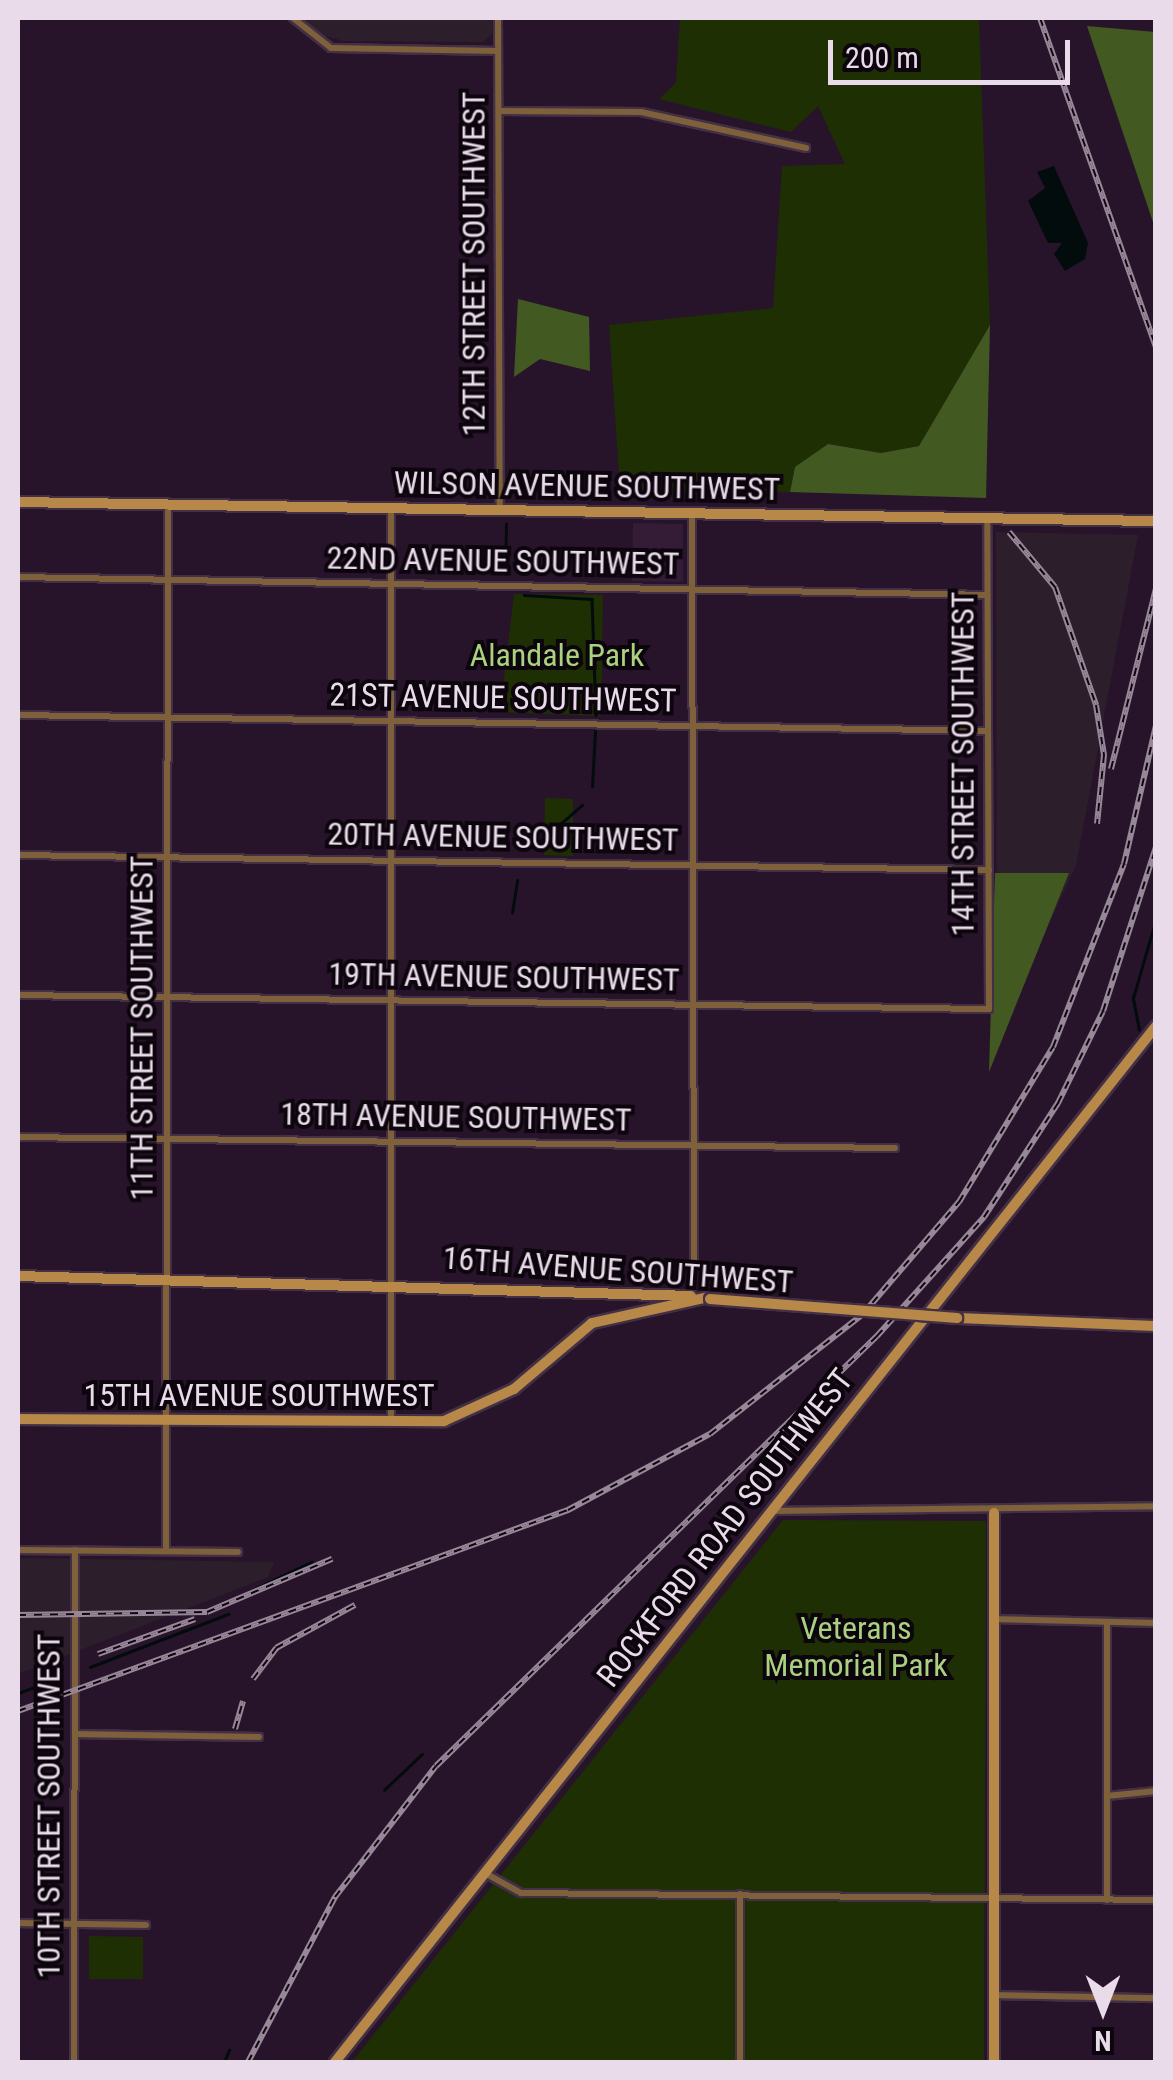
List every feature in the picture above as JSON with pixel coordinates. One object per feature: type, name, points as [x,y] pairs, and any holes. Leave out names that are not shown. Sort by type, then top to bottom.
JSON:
[{"type":"main road","name":"WILSON AVENUE SOUTHWEST","points":[[18,502],[1156,521]]},
{"type":"main road","name":"ROCKFORD ROAD SOUTHWEST","points":[[335,2062],[1156,1026]]},
{"type":"main road","name":"16TH AVENUE SOUTHWEST","points":[[18,1276],[391,1282],[707,1299],[957,1318],[1156,1326]]},
{"type":"main road","name":"15TH AVENUE SOUTHWEST","points":[[18,1419],[391,1423],[470,1415],[592,1323],[707,1299]]},
{"type":"main road","points":[[994,1514],[994,2062]]},
{"type":"street","points":[[294,18],[331,48],[498,51]]},
{"type":"street","name":"12TH STREET SOUTHWEST","points":[[498,18],[500,510]]},
{"type":"street","points":[[498,111],[641,112],[806,148]]},
{"type":"street","name":"11TH STREET SOUTHWEST","points":[[166,1551],[168,504]]},
{"type":"street","points":[[391,508],[391,1423]]},
{"type":"street","points":[[692,513],[694,1264]]},
{"type":"street","name":"14TH STREET SOUTHWEST","points":[[987,518],[989,1009]]},
{"type":"street","name":"22ND AVENUE SOUTHWEST","points":[[18,577],[988,595]]},
{"type":"street","name":"21ST AVENUE SOUTHWEST","points":[[18,715],[988,731]]},
{"type":"street","name":"20TH AVENUE SOUTHWEST","points":[[18,855],[988,870]]},
{"type":"street","name":"19TH AVENUE SOUTHWEST","points":[[18,995],[989,1009]]},
{"type":"street","name":"18TH AVENUE SOUTHWEST","points":[[18,1137],[895,1148]]},
{"type":"street","points":[[770,1511],[994,1514],[994,1504],[1156,1506]]},
{"type":"street","points":[[18,1550],[238,1552]]},
{"type":"street","name":"10TH STREET SOUTHWEST","points":[[74,2062],[76,1550]]},
{"type":"street","points":[[994,1619],[1156,1623]]},
{"type":"street","points":[[1107,1900],[1108,1623]]},
{"type":"street","points":[[75,1734],[259,1738]]},
{"type":"street","points":[[1107,1796],[1156,1791]]},
{"type":"street","points":[[486,1873],[520,1893],[1156,1900]]},
{"type":"street","points":[[740,1894],[740,2062]]},
{"type":"street","points":[[18,1923],[146,1924]]},
{"type":"street","points":[[994,1996],[1156,1998]]},
{"type":"shaded area","points":[[304,18],[492,18],[493,33],[483,42],[344,41],[314,33]]},
{"type":"shaded area","points":[[1054,166],[1088,243],[1085,259],[1065,271],[1054,254],[1062,243],[1048,243],[1028,201],[1045,188],[1037,172]]},
{"type":"shaded area","points":[[633,523],[683,524],[683,582],[632,581]]},
{"type":"shaded area","points":[[996,532],[1138,535],[1076,865],[997,1037]]},
{"type":"shaded area","points":[[18,1558],[274,1562],[268,1577],[18,1674]]},
{"type":"green space","points":[[680,18],[979,18],[990,325],[919,446],[881,453],[828,444],[795,467],[790,492],[620,489],[609,325],[773,308],[782,166],[845,164],[818,106],[791,132],[659,99],[676,83]]},
{"type":"green space","points":[[1087,26],[1155,32],[1155,228]]},
{"type":"green space","points":[[518,299],[589,317],[590,371],[540,359],[514,377]]},
{"type":"green space","points":[[990,325],[986,498],[790,492],[795,467],[828,444],[881,453],[919,446]]},
{"type":"green space","name":"Alandale Park","points":[[514,594],[603,595],[601,716],[500,712]]},
{"type":"green space","points":[[545,798],[573,799],[573,856],[544,855]]},
{"type":"green space","points":[[995,873],[1069,873],[989,1072]]},
{"type":"green space","name":"Veterans Memorial Park","points":[[783,1520],[986,1521],[984,2062],[352,2062]]},
{"type":"green space","points":[[89,1936],[143,1937],[143,1979],[89,1979]]},
{"type":"waterway","points":[[505,573],[506,524]]},
{"type":"waterway","points":[[524,595],[592,599],[596,715]]},
{"type":"waterway","points":[[592,787],[595,731]]},
{"type":"waterway","points":[[536,845],[582,805]]},
{"type":"waterway","points":[[512,913],[517,880]]},
{"type":"waterway","points":[[1139,1030],[1133,998],[1156,919]]},
{"type":"waterway","points":[[250,1591],[311,1562]]},
{"type":"waterway","points":[[90,1667],[228,1614]]},
{"type":"waterway","points":[[18,1693],[60,1678]]},
{"type":"waterway","points":[[384,1790],[422,1754]]},
{"type":"waterway","points":[[224,2062],[229,2050]]},
{"type":"railway","points":[[1040,18],[1156,348]]},
{"type":"railway","points":[[1009,532],[1055,587],[1096,705],[1104,755],[1097,824]]},
{"type":"railway","points":[[1111,769],[1156,589]]},
{"type":"railway","points":[[18,1711],[568,1510],[710,1434],[862,1315],[959,1202],[1053,1047],[1124,864],[1156,725]]},
{"type":"railway","points":[[248,2062],[335,1897],[436,1766],[877,1336],[984,1217],[1058,1103],[1103,1011],[1156,847]]},
{"type":"railway","points":[[18,1615],[207,1612],[332,1559]]},
{"type":"railway","points":[[253,1679],[276,1648],[355,1605]]},
{"type":"railway","points":[[98,1654],[195,1619]]},
{"type":"railway","points":[[235,1729],[243,1701]]}]
